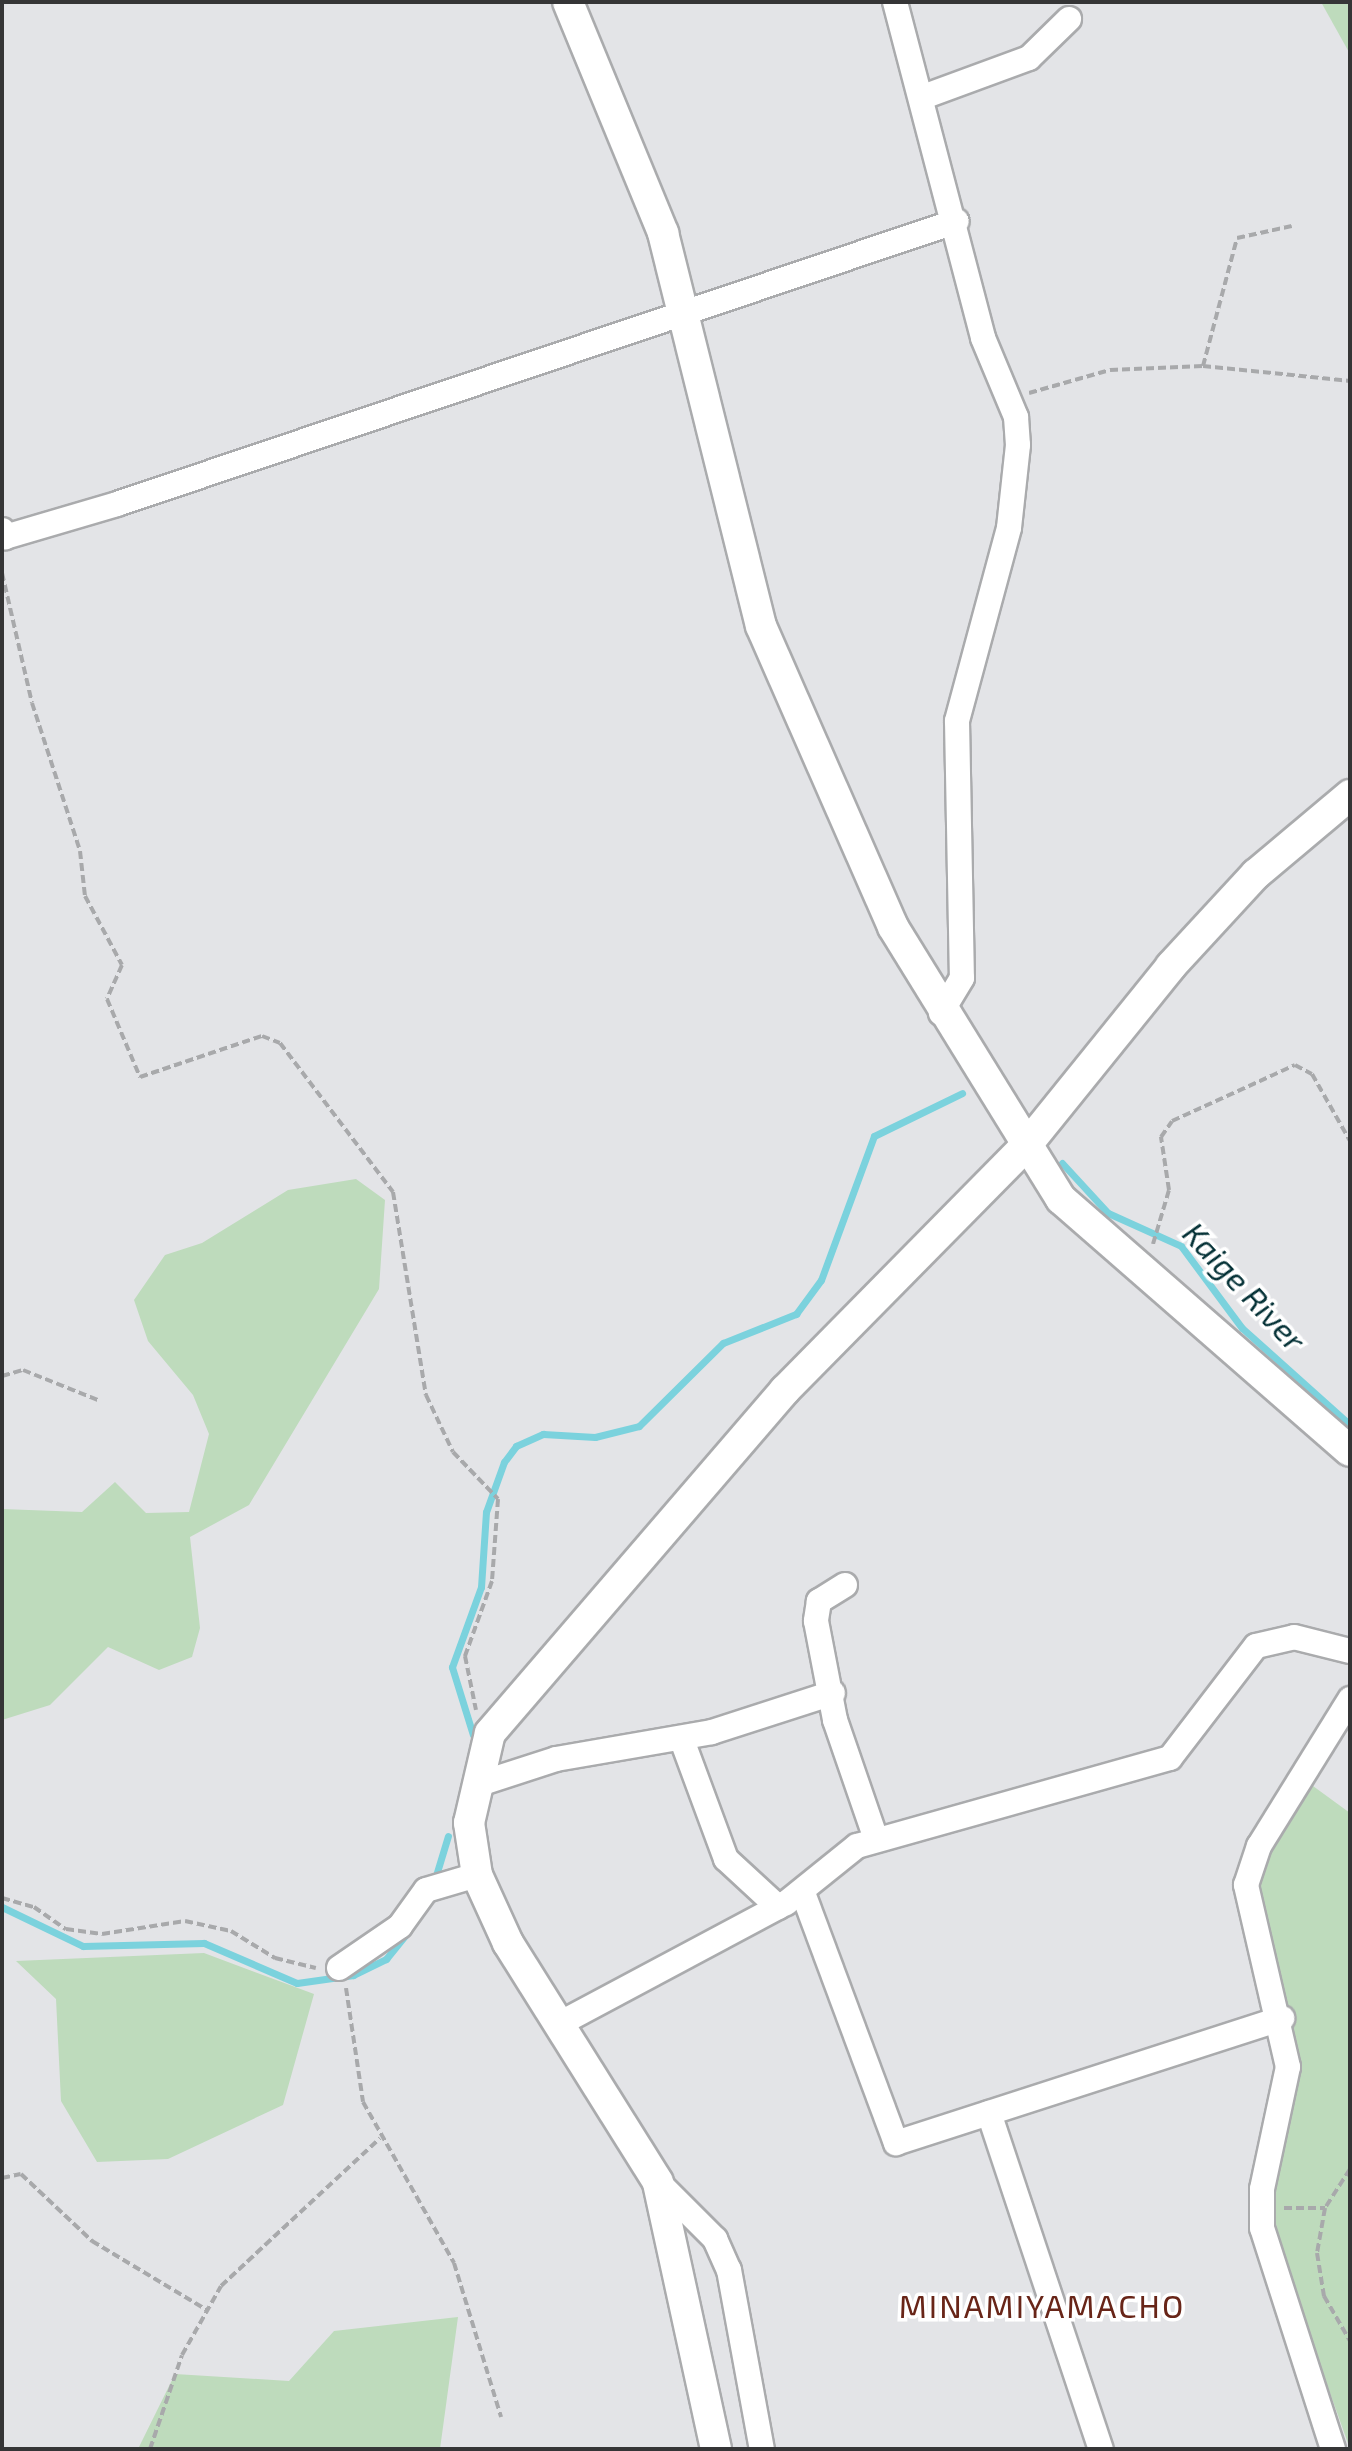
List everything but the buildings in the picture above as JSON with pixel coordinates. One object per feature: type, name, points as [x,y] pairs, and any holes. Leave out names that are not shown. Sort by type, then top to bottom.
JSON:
[{"type":"street","points":[[568,2],[643,182],[686,308],[761,626],[893,927],[941,1013],[1073,1213],[1350,1451]]},
{"type":"street","points":[[895,2],[957,221],[983,338],[1010,398],[1015,499],[954,751],[962,978],[941,1013]]},
{"type":"street","points":[[923,97],[1029,58],[1069,19]]},
{"type":"street","points":[[2,530],[5,537],[117,504],[686,308],[957,221]]},
{"type":"street","points":[[762,2449],[729,2270],[715,2239],[658,2182],[508,1943],[477,1875],[469,1823],[490,1733],[785,1390],[1026,1146],[1182,954],[1256,874],[1350,795]]},
{"type":"street","points":[[845,1585],[815,1610],[833,1693],[876,1839]]},
{"type":"street","points":[[561,2023],[803,1893],[842,1855],[876,1839],[1155,1766],[1185,1744],[1256,1646],[1294,1637],[1350,1651]]},
{"type":"street","points":[[476,1785],[556,1759],[682,1740],[833,1693]]},
{"type":"street","points":[[1333,2449],[1260,2209],[1285,2092],[1282,2018],[1251,1928],[1246,1885],[1259,1846],[1350,1699]]},
{"type":"street","points":[[682,1740],[720,1849],[778,1907]]},
{"type":"street","points":[[343,1979],[400,1926],[434,1888],[477,1875]]},
{"type":"street","points":[[803,1893],[858,2024],[896,2143],[1282,2018]]},
{"type":"street","points":[[989,2113],[1101,2449]]},
{"type":"street","points":[[658,2182],[716,2449]]},
{"type":"path","points":[[1203,366],[1237,238],[1292,226]]},
{"type":"path","points":[[1010,398],[1110,370],[1203,366],[1350,381]]},
{"type":"path","points":[[2,573],[32,703],[80,851],[85,896],[122,965],[107,999],[140,1077],[262,1036],[309,1073],[393,1192],[426,1395],[453,1452],[498,1499],[492,1581],[465,1656],[473,1705],[490,1733]]},
{"type":"path","points":[[1155,1241],[1169,1181],[1161,1137],[1172,1121],[1251,1081],[1295,1065],[1312,1074],[1350,1141]]},
{"type":"path","points":[[2,1376],[23,1370],[100,1401]]},
{"type":"path","points":[[2,1898],[34,1907],[66,1929],[138,1931],[185,1921],[231,1931],[285,1961],[343,1979],[363,2102],[380,2138],[454,2263],[501,2417]]},
{"type":"path","points":[[150,2449],[182,2355],[221,2286],[380,2138]]},
{"type":"path","points":[[1350,2169],[1325,2208],[1317,2253],[1324,2296],[1350,2341]]},
{"type":"path","points":[[2,2178],[21,2174],[92,2241],[207,2310]]},
{"type":"path","points":[[1260,2209],[1325,2208]]},
{"type":"green space","points":[[1321,2],[1350,2],[1350,54]]},
{"type":"green space","points":[[356,1179],[385,1200],[379,1289],[249,1505],[190,1537],[200,1628],[192,1657],[159,1670],[108,1647],[50,1705],[2,1720],[2,1509],[82,1512],[115,1482],[146,1513],[189,1512],[209,1434],[193,1395],[148,1341],[134,1300],[165,1255],[202,1243],[288,1190]]},
{"type":"green space","points":[[1313,1786],[1350,1813],[1350,2449],[1283,2261],[1273,2208],[1300,2056],[1251,1906],[1261,1863]]},
{"type":"green space","points":[[204,1953],[314,1994],[283,2105],[168,2159],[97,2162],[61,2101],[56,1999],[16,1961]]},
{"type":"green space","points":[[458,2317],[440,2449],[138,2449],[175,2374],[289,2381],[334,2331]]},
{"type":"waterway","name":"Kaige River","points":[[473,1735],[452,1667],[481,1587],[486,1512],[504,1462],[516,1446],[543,1434],[595,1437],[639,1426],[723,1343],[796,1314],[821,1280],[874,1136],[962,1093]]},
{"type":"waterway","name":"Kaige River","points":[[1062,1163],[1108,1213],[1181,1246],[1242,1328],[1350,1425]]},
{"type":"waterway","name":"Kaige River","points":[[434,1882],[448,1836]]},
{"type":"waterway","name":"Kaige River","points":[[2,1907],[83,1946],[204,1943],[297,1983],[353,1975],[386,1959],[409,1931]]},
{"type":"district","name":"MINAMIYAMACHO","points":[[1042,2305]]}]
